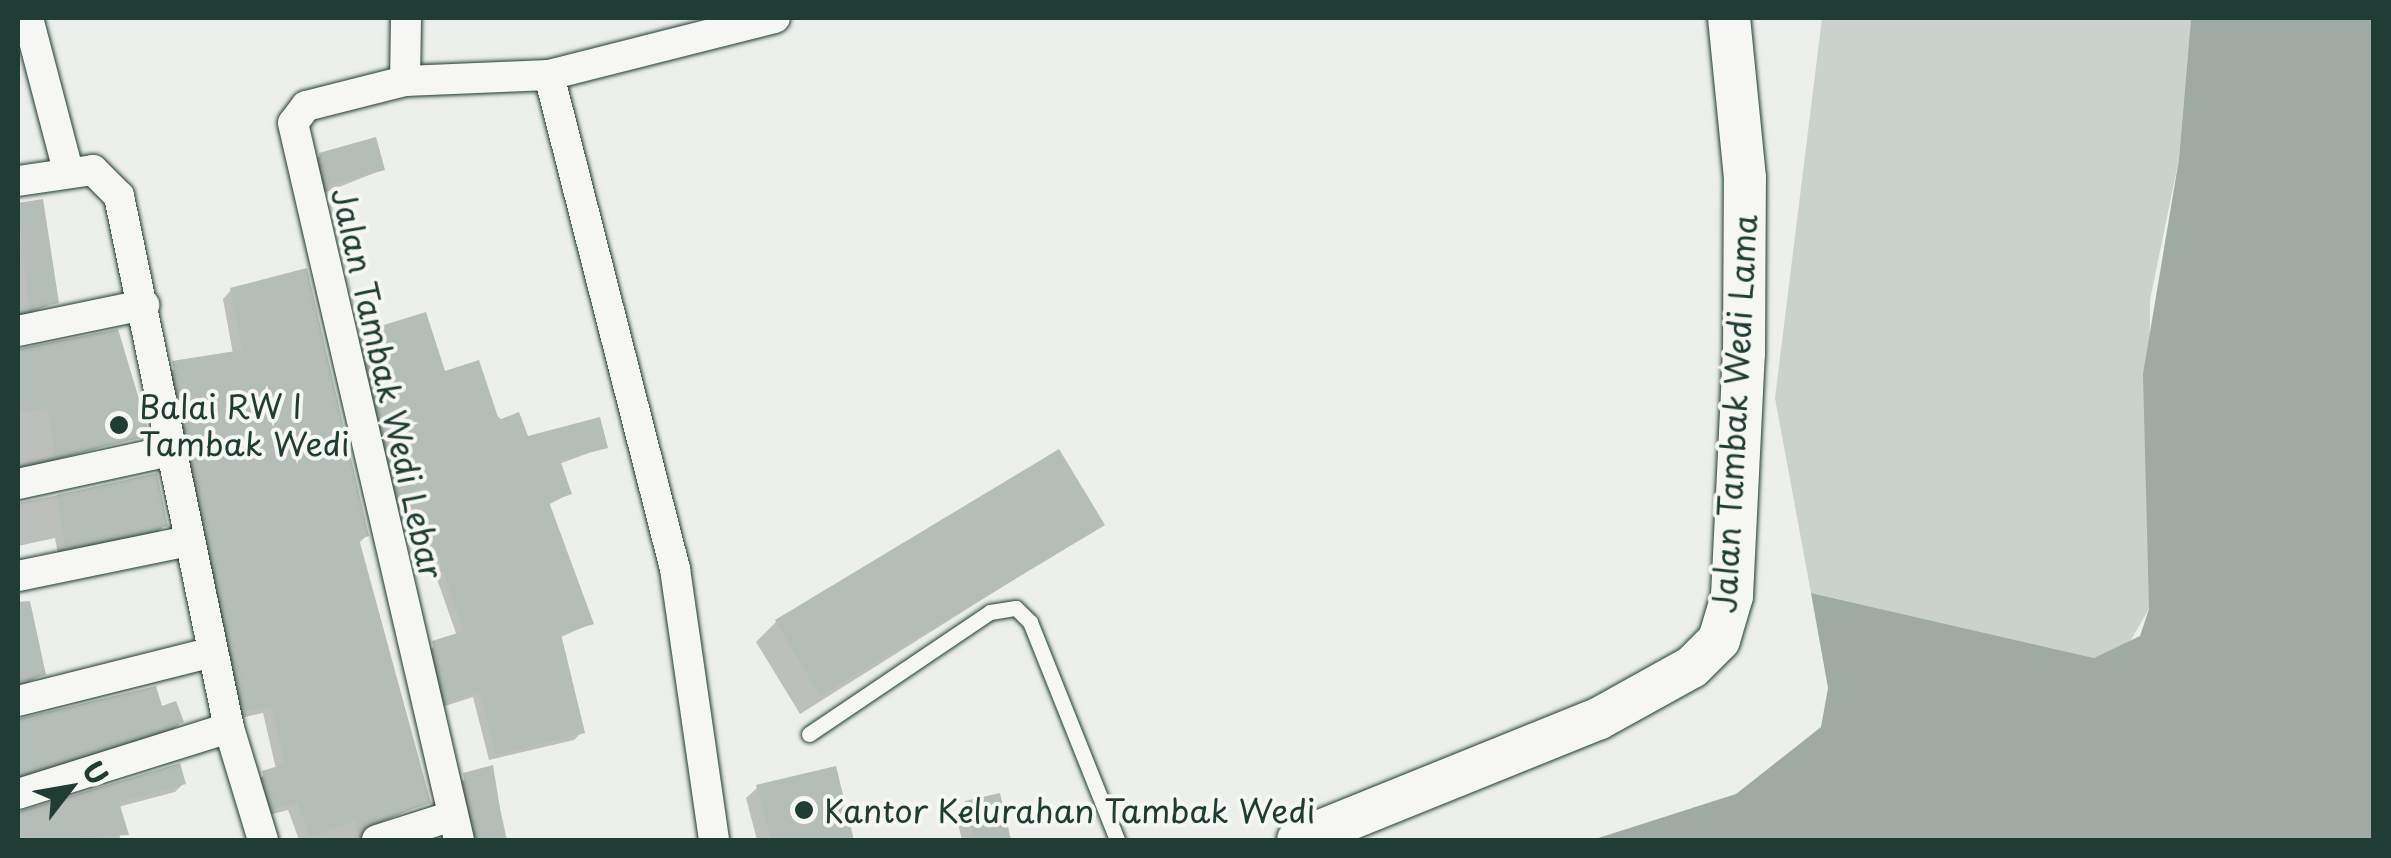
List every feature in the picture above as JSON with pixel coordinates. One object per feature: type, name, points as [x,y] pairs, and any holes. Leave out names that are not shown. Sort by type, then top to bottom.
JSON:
[{"type":"street","points":[[28,18],[68,171]]},
{"type":"street","points":[[406,18],[405,81],[549,74],[774,18]]},
{"type":"street","name":"Jalan Tambak Wedi Lama","points":[[1298,840],[1598,719],[1692,668],[1720,640],[1732,596],[1744,354],[1745,178],[1729,18]]},
{"type":"street","points":[[549,74],[675,569],[714,840]]},
{"type":"street","name":"Jalan Tambak Wedi Lebar","points":[[405,81],[306,106],[293,123],[455,828]]},
{"type":"street","points":[[18,182],[93,170],[119,196],[229,728],[262,840]]},
{"type":"street","points":[[18,331],[144,305]]},
{"type":"street","points":[[18,484],[169,451]]},
{"type":"street","points":[[18,576],[188,541]]},
{"type":"street","points":[[18,700],[213,652]]},
{"type":"street","points":[[18,794],[229,728]]},
{"type":"street","points":[[377,840],[455,828]]},
{"type":"lane","points":[[809,734],[990,612],[1016,608],[1030,622],[1117,840]]},
{"type":"shaded area","points":[[1822,18],[2191,18],[2179,159],[2150,300],[2149,609],[2125,650],[2094,658],[1811,593],[1775,398]]},
{"type":"shaded area","points":[[2191,18],[2373,18],[2373,840],[1592,840],[1736,794],[1821,727],[1828,688],[1811,593],[2094,658],[2140,636],[2149,609],[2143,374],[2179,159]]},
{"type":"building","points":[[376,137],[385,170],[327,186],[319,153]]},
{"type":"building","points":[[43,199],[59,303],[29,310],[18,203]]},
{"type":"building","points":[[307,268],[369,536],[359,539],[431,803],[370,823],[359,837],[355,821],[310,836],[297,803],[273,809],[262,771],[285,764],[271,706],[245,712],[172,361],[242,350],[230,288]]},
{"type":"building","points":[[426,312],[445,371],[479,360],[499,420],[519,412],[528,436],[600,417],[608,448],[560,460],[572,494],[549,502],[594,624],[561,634],[585,733],[496,755],[480,691],[446,703],[432,641],[464,631],[426,523],[406,528],[361,332]]},
{"type":"building","points":[[118,329],[150,436],[55,457],[48,408],[18,413],[18,349]]},
{"type":"building","points":[[1059,449],[1105,525],[820,696],[775,620]]},
{"type":"building","points":[[157,473],[168,526],[65,547],[57,495]]},
{"type":"building","points":[[30,601],[46,675],[18,682],[18,602]]},
{"type":"building","points":[[156,686],[162,706],[176,701],[184,722],[18,774],[18,719]]},
{"type":"building","points":[[180,763],[186,784],[119,802],[129,835],[18,840],[18,812]]},
{"type":"building","points":[[493,765],[505,840],[477,840],[463,773]]},
{"type":"building","name":"Kantor Kelurahan Tambak Wedi","points":[[836,766],[854,840],[771,840],[756,785]]},
{"type":"building","points":[[1000,793],[1011,840],[974,840],[965,801]]},
{"type":"place","name":"Balai RW I Tambak Wedi","points":[[119,425]]},
{"type":"place","name":"Kantor Kelurahan Tambak Wedi","points":[[804,810]]}]
